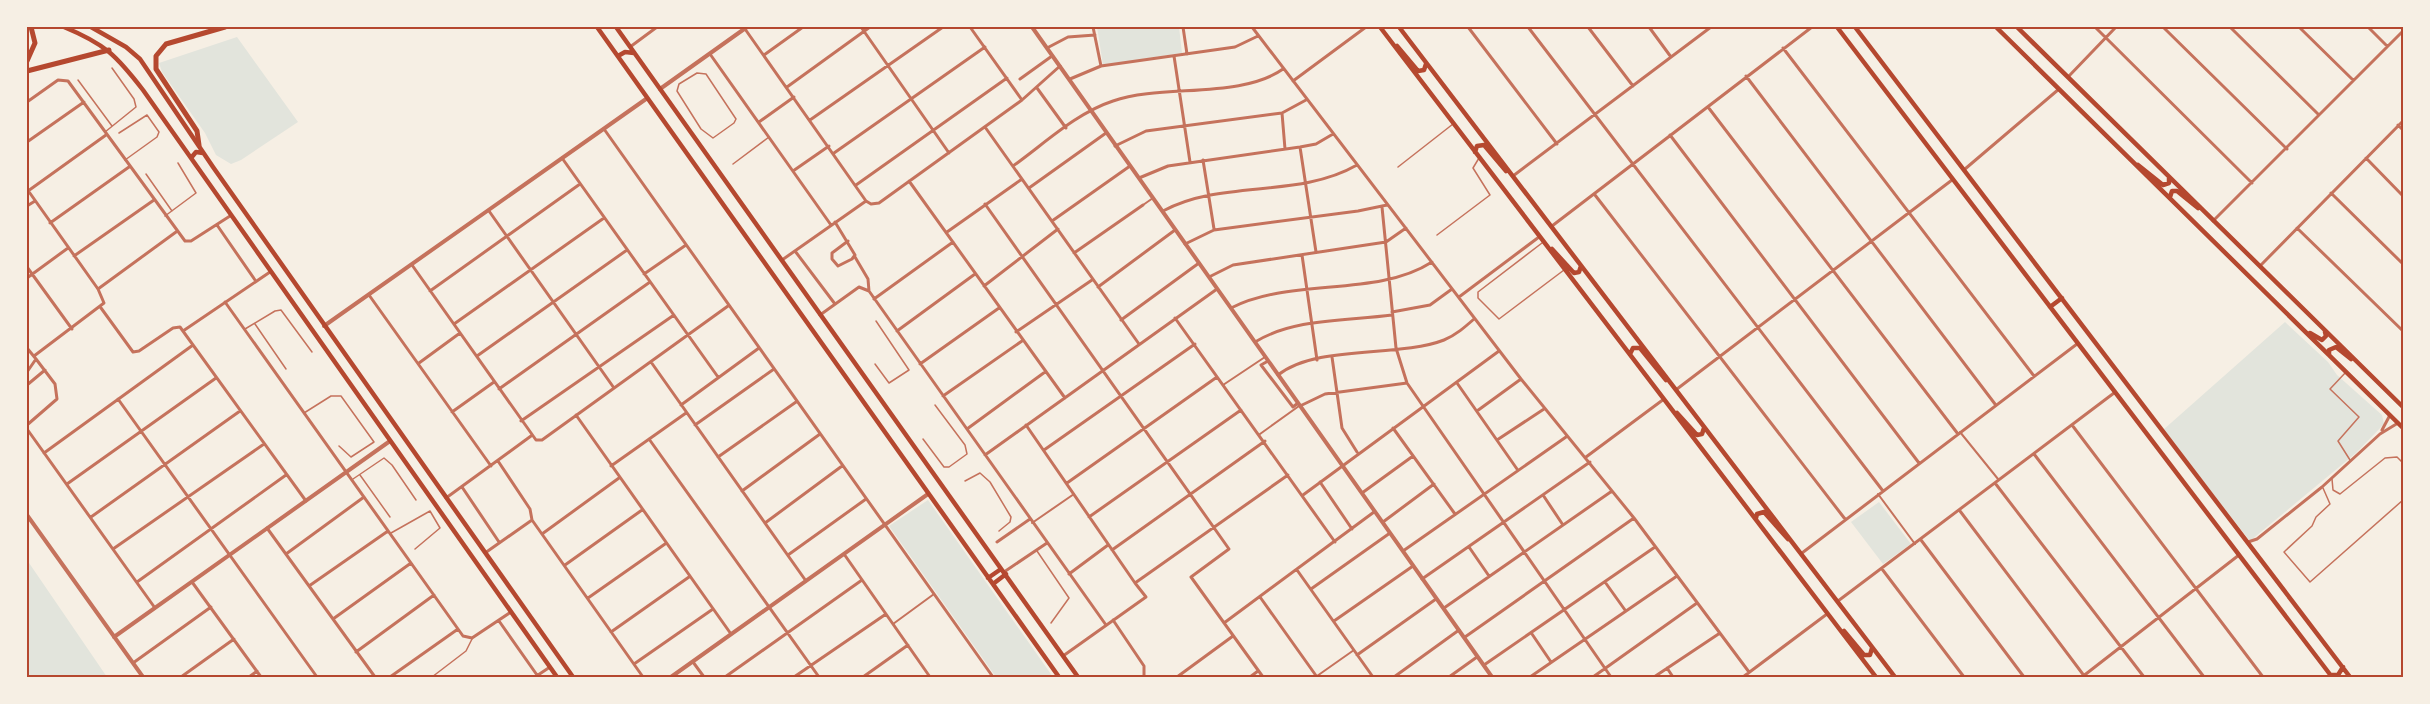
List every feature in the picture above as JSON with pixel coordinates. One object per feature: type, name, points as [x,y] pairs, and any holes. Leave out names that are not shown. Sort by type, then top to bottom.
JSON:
[{"type":"main road","points":[[27,61],[35,43],[32,27]]},
{"type":"main road","points":[[63,27],[89,37],[109,50],[166,123],[557,677]]},
{"type":"main road","points":[[91,27],[126,47],[140,60],[324,326],[573,677]]},
{"type":"main road","points":[[199,145],[196,131],[156,69],[156,56],[166,44],[225,27]]},
{"type":"main road","points":[[597,27],[646,99],[706,180],[718,188],[870,398],[881,402],[1078,677]]},
{"type":"main road","points":[[616,27],[820,315],[870,398],[869,410],[1059,677]]},
{"type":"main road","points":[[1380,27],[1876,677]]},
{"type":"main road","points":[[1399,27],[1895,677]]},
{"type":"main road","points":[[1837,27],[2046,301],[2076,344],[2331,676],[2336,676],[2343,667]]},
{"type":"main road","points":[[1855,27],[2350,677]]},
{"type":"main road","points":[[1996,27],[2403,428]]},
{"type":"main road","points":[[2017,27],[2403,407]]},
{"type":"main road","points":[[1390,41],[1402,50],[1418,71],[1424,70],[1426,63]]},
{"type":"main road","points":[[1858,56],[1870,48]]},
{"type":"main road","points":[[27,71],[109,50]]},
{"type":"main road","points":[[618,56],[625,52],[634,53]]},
{"type":"main road","points":[[1863,63],[1875,54]]},
{"type":"main road","points":[[166,123],[173,119],[176,113]]},
{"type":"main road","points":[[1475,152],[1477,146],[1484,145],[1503,169],[1513,176]]},
{"type":"main road","points":[[190,158],[196,152],[203,153]]},
{"type":"main road","points":[[2133,162],[2163,185],[2169,183],[2168,176]]},
{"type":"main road","points":[[706,180],[714,178],[717,172]]},
{"type":"main road","points":[[718,188],[727,185]]},
{"type":"main road","points":[[2171,199],[2170,193],[2177,191],[2203,211]]},
{"type":"main road","points":[[1544,243],[1557,253],[1572,272],[1576,273],[1581,266]]},
{"type":"main road","points":[[2046,301],[2057,292]]},
{"type":"main road","points":[[2050,307],[2062,298]]},
{"type":"main road","points":[[2305,331],[2320,340],[2326,336],[2324,331]]},
{"type":"main road","points":[[2329,356],[2329,350],[2336,347],[2358,364]]},
{"type":"main road","points":[[1630,355],[1633,348],[1640,348],[1658,373],[1675,388]]},
{"type":"main road","points":[[342,374],[350,373],[354,368]]},
{"type":"main road","points":[[351,387],[357,381],[363,380]]},
{"type":"main road","points":[[869,410],[881,402]]},
{"type":"main road","points":[[1670,407],[1697,435],[1702,434],[1704,427]]},
{"type":"main road","points":[[2141,426],[2152,417]]},
{"type":"main road","points":[[2147,434],[2158,424]]},
{"type":"main road","points":[[1756,520],[1757,514],[1764,512],[1780,532],[1795,545]]},
{"type":"main road","points":[[988,578],[1004,572]]},
{"type":"main road","points":[[993,584],[1004,572]]},
{"type":"main road","points":[[1837,625],[1848,634],[1864,655],[1870,655],[1872,647]]},
{"type":"street","points":[[630,47],[657,27]]},
{"type":"street","points":[[764,55],[803,27]]},
{"type":"street","points":[[861,27],[949,153]]},
{"type":"street","points":[[787,87],[870,27]]},
{"type":"street","points":[[810,120],[942,27]]},
{"type":"street","points":[[970,27],[1022,100]]},
{"type":"street","points":[[1032,27],[1492,677]]},
{"type":"street","points":[[1093,27],[1101,66]]},
{"type":"street","points":[[1183,27],[1187,54]]},
{"type":"street","points":[[1252,27],[1521,380],[1634,518],[1749,672]]},
{"type":"street","points":[[1293,81],[1366,27]]},
{"type":"street","points":[[1468,27],[1557,144]]},
{"type":"street","points":[[1528,27],[1883,491]]},
{"type":"street","points":[[1588,27],[1633,86]]},
{"type":"street","points":[[1649,27],[1671,57]]},
{"type":"street","points":[[1513,176],[1710,27]]},
{"type":"street","points":[[1552,226],[1812,27]]},
{"type":"street","points":[[2095,27],[2252,183]]},
{"type":"street","points":[[2068,77],[2116,27]]},
{"type":"street","points":[[2163,27],[2287,149]]},
{"type":"street","points":[[2230,27],[2319,115]]},
{"type":"street","points":[[2299,27],[2353,80]]},
{"type":"street","points":[[2368,27],[2387,46]]},
{"type":"street","points":[[659,90],[746,28],[866,201],[871,204],[879,202],[1022,100],[1060,66]]},
{"type":"street","points":[[2213,220],[2287,149],[2403,31]]},
{"type":"street","points":[[1047,48],[1068,37],[1095,34]]},
{"type":"street","points":[[1070,79],[1101,66],[1235,48],[1258,36]]},
{"type":"street","points":[[834,153],[985,47]]},
{"type":"street","points":[[1783,48],[2034,376]]},
{"type":"street","points":[[710,54],[793,171],[848,241],[874,299],[1106,626]]},
{"type":"street","points":[[1020,79],[1052,56]]},
{"type":"street","points":[[1174,56],[1190,162]]},
{"type":"street","points":[[1013,166],[1090,112],[1125,97],[1255,82],[1273,76],[1283,69]]},
{"type":"street","points":[[1746,76],[1995,404]]},
{"type":"street","points":[[856,185],[1007,78]]},
{"type":"street","points":[[27,102],[62,79],[68,81],[176,232],[185,241],[191,241],[230,216]]},
{"type":"street","points":[[1037,88],[1066,128]]},
{"type":"street","points":[[1964,170],[2059,89]]},
{"type":"street","points":[[759,123],[794,97]]},
{"type":"street","points":[[324,326],[646,99]]},
{"type":"street","points":[[1115,146],[1146,131],[1282,113],[1307,100]]},
{"type":"street","points":[[27,142],[84,102]]},
{"type":"street","points":[[1708,107],[1997,481],[2144,677]]},
{"type":"street","points":[[1282,113],[1285,148]]},
{"type":"street","points":[[2260,266],[2403,121]]},
{"type":"street","points":[[2398,126],[2403,130]]},
{"type":"street","points":[[985,127],[1139,344]]},
{"type":"street","points":[[603,129],[993,677]]},
{"type":"street","points":[[1029,188],[1106,133]]},
{"type":"street","points":[[106,134],[28,190],[98,289],[102,307],[130,351],[139,351],[178,326],[306,501]]},
{"type":"street","points":[[1139,178],[1154,170],[1190,162],[1316,144],[1333,134]]},
{"type":"street","points":[[1670,135],[1919,463]]},
{"type":"street","points":[[793,171],[829,146]]},
{"type":"street","points":[[1300,147],[1316,252]]},
{"type":"street","points":[[562,158],[718,377]]},
{"type":"street","points":[[2366,158],[2403,195]]},
{"type":"street","points":[[1203,160],[1214,230]]},
{"type":"street","points":[[1163,212],[1189,199],[1305,182],[1338,175],[1357,165]]},
{"type":"street","points":[[1052,221],[1130,166]]},
{"type":"street","points":[[50,223],[129,167]]},
{"type":"street","points":[[946,232],[1022,179]]},
{"type":"street","points":[[1675,388],[1952,180]]},
{"type":"street","points":[[909,181],[1065,398]]},
{"type":"street","points":[[430,291],[580,184]]},
{"type":"street","points":[[2331,193],[2403,264]]},
{"type":"street","points":[[1595,195],[1845,519]]},
{"type":"street","points":[[1074,253],[1153,198]]},
{"type":"street","points":[[74,257],[154,200]]},
{"type":"street","points":[[27,206],[34,201]]},
{"type":"street","points":[[782,260],[866,201]]},
{"type":"street","points":[[985,204],[1054,305],[1145,428],[1229,549],[1191,577],[1263,677]]},
{"type":"street","points":[[1185,244],[1214,230],[1387,205]]},
{"type":"street","points":[[1382,207],[1396,348],[1407,382],[1611,677]]},
{"type":"street","points":[[489,211],[614,388]]},
{"type":"street","points":[[454,324],[604,218]]},
{"type":"street","points":[[217,225],[255,281]]},
{"type":"street","points":[[1209,277],[1233,265],[1386,242],[1406,228]]},
{"type":"street","points":[[2297,228],[2403,331]]},
{"type":"street","points":[[984,286],[1058,230]]},
{"type":"street","points":[[1098,287],[1175,230]]},
{"type":"street","points":[[98,289],[176,232]]},
{"type":"street","points":[[1459,298],[1539,237]]},
{"type":"street","points":[[848,241],[832,253],[836,265],[843,266],[855,257]]},
{"type":"street","points":[[874,299],[953,242]]},
{"type":"street","points":[[644,274],[686,245]]},
{"type":"street","points":[[27,278],[68,248]]},
{"type":"street","points":[[477,356],[627,250]]},
{"type":"street","points":[[795,251],[835,304]]},
{"type":"street","points":[[1302,255],[1317,360]]},
{"type":"street","points":[[1230,308],[1256,296],[1389,278],[1413,272],[1432,262]]},
{"type":"street","points":[[1121,320],[1199,264]]},
{"type":"street","points":[[412,265],[521,422],[536,440],[542,440],[728,306]]},
{"type":"street","points":[[27,267],[72,329]]},
{"type":"street","points":[[183,331],[270,272]]},
{"type":"street","points":[[897,331],[975,274]]},
{"type":"street","points":[[1016,332],[1092,280]]},
{"type":"street","points":[[499,389],[650,282]]},
{"type":"street","points":[[820,315],[859,287],[869,291]]},
{"type":"street","points":[[985,455],[1217,289]]},
{"type":"street","points":[[1254,342],[1281,328],[1392,314],[1430,305],[1452,289]]},
{"type":"street","points":[[369,295],[491,466]]},
{"type":"street","points":[[225,302],[465,638],[472,638],[511,612]]},
{"type":"street","points":[[29,370],[35,358],[102,307]]},
{"type":"street","points":[[920,364],[999,308]]},
{"type":"street","points":[[521,422],[674,315]]},
{"type":"street","points":[[1175,318],[1335,542]]},
{"type":"street","points":[[1278,375],[1296,365],[1317,360],[1443,340],[1474,319]]},
{"type":"street","points":[[419,363],[460,333]]},
{"type":"street","points":[[943,396],[1022,341]]},
{"type":"street","points":[[1044,450],[1195,344]]},
{"type":"street","points":[[1802,553],[2076,344]]},
{"type":"street","points":[[44,453],[193,345]]},
{"type":"street","points":[[27,348],[55,384],[57,399],[27,427],[155,608]]},
{"type":"street","points":[[681,405],[759,348]]},
{"type":"street","points":[[1303,495],[1357,453],[1499,351]]},
{"type":"street","points":[[1332,357],[1335,392],[1342,428],[1357,453]]},
{"type":"street","points":[[1223,385],[1266,359]]},
{"type":"street","points":[[1266,359],[1261,365],[1293,407],[1335,392],[1407,382]]},
{"type":"street","points":[[651,362],[806,581]]},
{"type":"street","points":[[695,425],[774,369]]},
{"type":"street","points":[[27,385],[45,370]]},
{"type":"street","points":[[967,429],[1045,372]]},
{"type":"street","points":[[1067,483],[1217,377]]},
{"type":"street","points":[[67,484],[216,378]]},
{"type":"street","points":[[1477,411],[1521,380]]},
{"type":"street","points":[[452,412],[494,382]]},
{"type":"street","points":[[1457,383],[1517,469]]},
{"type":"street","points":[[1838,601],[2115,392]]},
{"type":"street","points":[[118,399],[317,677]]},
{"type":"street","points":[[1586,457],[1664,399]]},
{"type":"street","points":[[718,457],[796,402]]},
{"type":"street","points":[[1260,434],[1299,404]]},
{"type":"street","points":[[1497,440],[1544,408]]},
{"type":"street","points":[[1089,517],[1241,410]]},
{"type":"street","points":[[91,517],[240,411]]},
{"type":"street","points":[[610,466],[686,413]]},
{"type":"street","points":[[576,415],[665,544],[731,634]]},
{"type":"street","points":[[2380,434],[2390,415]]},
{"type":"street","points":[[2248,542],[2257,539],[2322,487],[2380,434],[2398,423]]},
{"type":"street","points":[[1026,425],[1146,597],[1063,656]]},
{"type":"street","points":[[2071,425],[2263,677]]},
{"type":"street","points":[[1393,428],[1455,514]]},
{"type":"street","points":[[742,491],[820,434]]},
{"type":"street","points":[[446,498],[531,436]]},
{"type":"street","points":[[1403,551],[1517,469],[1566,437]]},
{"type":"street","points":[[649,439],[819,677]]},
{"type":"street","points":[[114,637],[390,441]]},
{"type":"street","points":[[1112,550],[1264,441]]},
{"type":"street","points":[[112,549],[264,444]]},
{"type":"street","points":[[2034,453],[2204,677]]},
{"type":"street","points":[[1362,493],[1413,456]]},
{"type":"street","points":[[498,461],[530,508],[532,520],[643,677]]},
{"type":"street","points":[[1422,579],[1590,462]]},
{"type":"street","points":[[765,523],[843,466]]},
{"type":"street","points":[[136,583],[286,475]]},
{"type":"street","points":[[1135,583],[1288,475]]},
{"type":"street","points":[[542,534],[619,478]]},
{"type":"street","points":[[1320,482],[1353,529]]},
{"type":"street","points":[[1383,522],[1434,484]]},
{"type":"street","points":[[462,487],[499,542]]},
{"type":"street","points":[[1444,608],[1612,491]]},
{"type":"street","points":[[670,677],[928,494]]},
{"type":"street","points":[[997,542],[1074,494]]},
{"type":"street","points":[[1878,494],[1916,544]]},
{"type":"street","points":[[1543,495],[1563,525]]},
{"type":"street","points":[[286,554],[364,497]]},
{"type":"street","points":[[788,555],[866,499]]},
{"type":"street","points":[[564,565],[642,510]]},
{"type":"street","points":[[1959,510],[2084,676],[2239,555]]},
{"type":"street","points":[[1224,623],[1375,512]]},
{"type":"street","points":[[27,515],[142,677]]},
{"type":"street","points":[[1465,637],[1634,518]]},
{"type":"street","points":[[485,553],[532,520]]},
{"type":"street","points":[[267,528],[375,677]]},
{"type":"street","points":[[309,586],[389,532]]},
{"type":"street","points":[[1311,589],[1390,533]]},
{"type":"street","points":[[2254,550],[2257,539]]},
{"type":"street","points":[[1921,540],[2024,677]]},
{"type":"street","points":[[1004,572],[1047,543]]},
{"type":"street","points":[[588,598],[665,544]]},
{"type":"street","points":[[1069,574],[1108,544]]},
{"type":"street","points":[[1484,665],[1655,547]]},
{"type":"street","points":[[1469,548],[1489,576]]},
{"type":"street","points":[[844,554],[930,677]]},
{"type":"street","points":[[333,619],[411,563]]},
{"type":"street","points":[[1334,621],[1413,566]]},
{"type":"street","points":[[1882,568],[1964,677]]},
{"type":"street","points":[[1297,570],[1373,677]]},
{"type":"street","points":[[1530,677],[1677,576]]},
{"type":"street","points":[[611,632],[689,577]]},
{"type":"street","points":[[724,677],[862,580]]},
{"type":"street","points":[[192,582],[261,677]]},
{"type":"street","points":[[1605,582],[1625,611]]},
{"type":"street","points":[[893,624],[934,594]]},
{"type":"street","points":[[356,652],[434,596]]},
{"type":"street","points":[[1260,597],[1316,677],[1354,650]]},
{"type":"street","points":[[1358,655],[1436,599]]},
{"type":"street","points":[[1593,677],[1697,603]]},
{"type":"street","points":[[133,663],[211,608]]},
{"type":"street","points":[[634,664],[712,609]]},
{"type":"street","points":[[794,677],[886,614]]},
{"type":"street","points":[[1743,677],[1827,614]]},
{"type":"street","points":[[1113,620],[1144,666],[1144,677]]},
{"type":"street","points":[[499,621],[536,676],[550,667]]},
{"type":"street","points":[[390,677],[458,629]]},
{"type":"street","points":[[1394,677],[1459,630]]},
{"type":"street","points":[[1654,677],[1720,633]]},
{"type":"street","points":[[1532,634],[1552,662]]},
{"type":"street","points":[[1177,677],[1233,636]]},
{"type":"street","points":[[181,677],[234,639]]},
{"type":"street","points":[[863,677],[908,645]]},
{"type":"street","points":[[1449,677],[1478,656]]},
{"type":"street","points":[[693,662],[704,677]]},
{"type":"street","points":[[1667,668],[1673,677]]},
{"type":"street","points":[[249,677],[257,671]]},
{"type":"street","points":[[1250,677],[1258,671]]},
{"type":"lane","points":[[106,134],[136,107],[134,99],[112,68]]},
{"type":"lane","points":[[697,73],[706,74],[735,116],[734,123],[716,137],[706,135],[677,91],[676,87],[690,77],[697,73]]},
{"type":"lane","points":[[78,80],[113,126]]},
{"type":"lane","points":[[119,133],[147,115],[159,132],[158,137],[125,161]]},
{"type":"lane","points":[[1398,166],[1454,124]]},
{"type":"lane","points":[[733,164],[770,137]]},
{"type":"lane","points":[[1437,235],[1490,195],[1473,168],[1479,157]]},
{"type":"lane","points":[[165,216],[196,193],[178,163]]},
{"type":"lane","points":[[146,174],[172,212]]},
{"type":"lane","points":[[1544,243],[1478,292],[1478,298],[1499,319],[1565,270]]},
{"type":"lane","points":[[244,330],[281,310],[312,352]]},
{"type":"lane","points":[[874,364],[889,383],[909,370],[876,321]]},
{"type":"lane","points":[[254,323],[286,369]]},
{"type":"lane","points":[[2346,372],[2330,389],[2359,417],[2338,441],[2350,460]]},
{"type":"lane","points":[[304,413],[331,396],[341,396],[374,442],[351,457],[339,446]]},
{"type":"lane","points":[[923,440],[944,467],[949,467],[967,454],[966,445],[934,405]]},
{"type":"lane","points":[[2332,478],[2333,490],[2340,494],[2385,458],[2397,457],[2403,463]]},
{"type":"lane","points":[[352,480],[380,459],[387,460],[417,500]]},
{"type":"lane","points":[[965,481],[978,473],[983,474],[990,482],[1011,517],[1010,522],[999,531]]},
{"type":"lane","points":[[360,474],[390,517]]},
{"type":"lane","points":[[2322,487],[2330,504],[2316,516],[2312,526],[2284,552],[2310,582],[2403,500]]},
{"type":"lane","points":[[389,532],[430,512],[440,528],[415,549]]},
{"type":"lane","points":[[1037,550],[1069,598],[1051,623]]},
{"type":"lane","points":[[432,677],[466,651],[472,638]]},
{"type":"shaded area","points":[[1097,27],[1179,27],[1182,53],[1103,65]]},
{"type":"shaded area","points":[[237,37],[298,122],[241,160],[231,164],[216,155],[205,133],[162,72],[159,63]]},
{"type":"shaded area","points":[[2285,322],[2328,362],[2337,375],[2382,415],[2384,424],[2356,453],[2250,541],[2163,430]]},
{"type":"shaded area","points":[[928,500],[1053,677],[996,677],[889,526]]},
{"type":"shaded area","points":[[1879,502],[1911,544],[1883,564],[1851,522]]},
{"type":"shaded area","points":[[27,560],[107,677],[27,677]]}]
